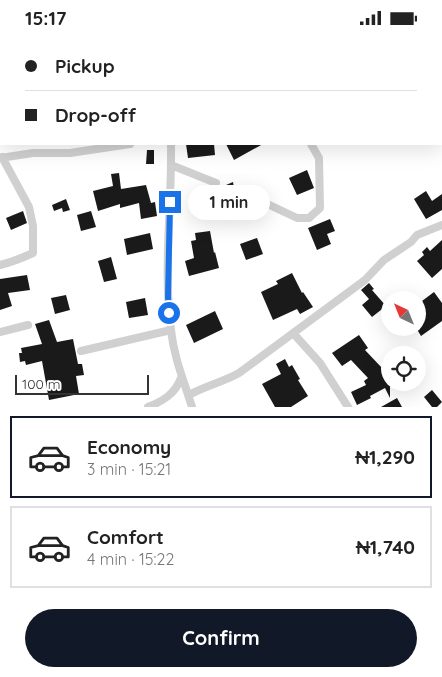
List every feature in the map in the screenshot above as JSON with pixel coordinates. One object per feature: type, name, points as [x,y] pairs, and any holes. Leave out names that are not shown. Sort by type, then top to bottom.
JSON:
[{"type":"street","points":[[0,265],[33,253],[33,226],[28,207],[1,157],[33,153],[70,153],[123,145]]},
{"type":"street","points":[[171,145],[168,297],[171,330],[182,378],[192,407]]},
{"type":"street","points":[[240,191],[297,219],[309,218],[320,208],[319,158],[312,145]]},
{"type":"street","points":[[171,165],[216,183]]},
{"type":"street","points":[[189,395],[205,386],[239,373],[365,280],[384,260],[411,242],[417,235],[442,225]]},
{"type":"street","points":[[0,332],[28,325]]},
{"type":"street","points":[[81,351],[171,330]]},
{"type":"street","points":[[293,333],[320,363],[348,407]]},
{"type":"street","points":[[148,407],[158,403],[177,389],[182,378]]},
{"type":"building","points":[[186,145],[214,145],[215,155],[188,158]]},
{"type":"building","points":[[226,145],[261,145],[234,160]]},
{"type":"building","points":[[147,150],[154,150],[154,164],[146,164]]},
{"type":"building","points":[[307,170],[314,188],[297,195],[289,178]]},
{"type":"building","points":[[119,173],[121,189],[146,185],[151,203],[155,202],[157,216],[141,219],[139,203],[120,208],[120,204],[98,211],[93,191],[113,186],[111,174]]},
{"type":"building","points":[[233,182],[235,194],[239,197],[244,210],[230,216],[219,188]]},
{"type":"building","points":[[426,191],[432,201],[442,194],[442,210],[426,219],[414,199]]},
{"type":"building","points":[[66,199],[70,210],[63,212],[62,208],[54,211],[52,205]]},
{"type":"building","points":[[23,211],[27,223],[11,230],[6,218]]},
{"type":"building","points":[[91,211],[96,227],[81,231],[77,215]]},
{"type":"building","points":[[330,219],[335,231],[327,234],[331,244],[317,250],[308,228]]},
{"type":"building","points":[[210,231],[219,268],[189,276],[185,261],[194,258],[191,241],[196,240],[195,233]]},
{"type":"building","points":[[150,233],[153,249],[127,255],[124,239]]},
{"type":"building","points":[[257,238],[263,254],[246,260],[240,244]]},
{"type":"building","points":[[442,240],[442,269],[432,278],[417,261],[424,255],[422,252],[427,247],[430,251]]},
{"type":"building","points":[[111,257],[117,279],[104,282],[98,261]]},
{"type":"building","points":[[292,273],[302,293],[313,307],[300,314],[297,309],[273,320],[261,292],[278,284],[276,281]]},
{"type":"building","points":[[27,275],[30,290],[8,293],[12,306],[0,310],[0,279]]},
{"type":"building","points":[[369,283],[374,289],[372,290],[381,300],[381,310],[372,317],[362,305],[369,299],[361,290]]},
{"type":"building","points":[[434,292],[442,303],[442,321],[426,332],[426,298]]},
{"type":"building","points":[[66,295],[70,310],[55,314],[51,298]]},
{"type":"building","points":[[145,298],[148,315],[129,318],[126,302]]},
{"type":"building","points":[[215,311],[223,329],[194,343],[186,325]]},
{"type":"building","points":[[49,320],[57,342],[73,339],[78,364],[82,364],[84,375],[76,376],[79,394],[49,400],[42,361],[26,365],[25,361],[20,362],[19,353],[22,353],[21,348],[42,344],[35,324]]},
{"type":"building","points":[[359,335],[368,348],[365,350],[381,367],[381,390],[357,405],[351,392],[366,385],[364,381],[368,378],[351,360],[342,366],[332,353]]},
{"type":"building","points":[[285,359],[289,367],[292,365],[300,379],[298,380],[308,396],[291,407],[275,407],[262,384],[281,374],[276,364]]},
{"type":"building","points":[[432,390],[442,402],[437,407],[432,407],[424,397]]},
{"type":"building","points":[[397,398],[402,407],[381,407]]},
{"type":"route","points":[[169,313],[170,202]]}]
